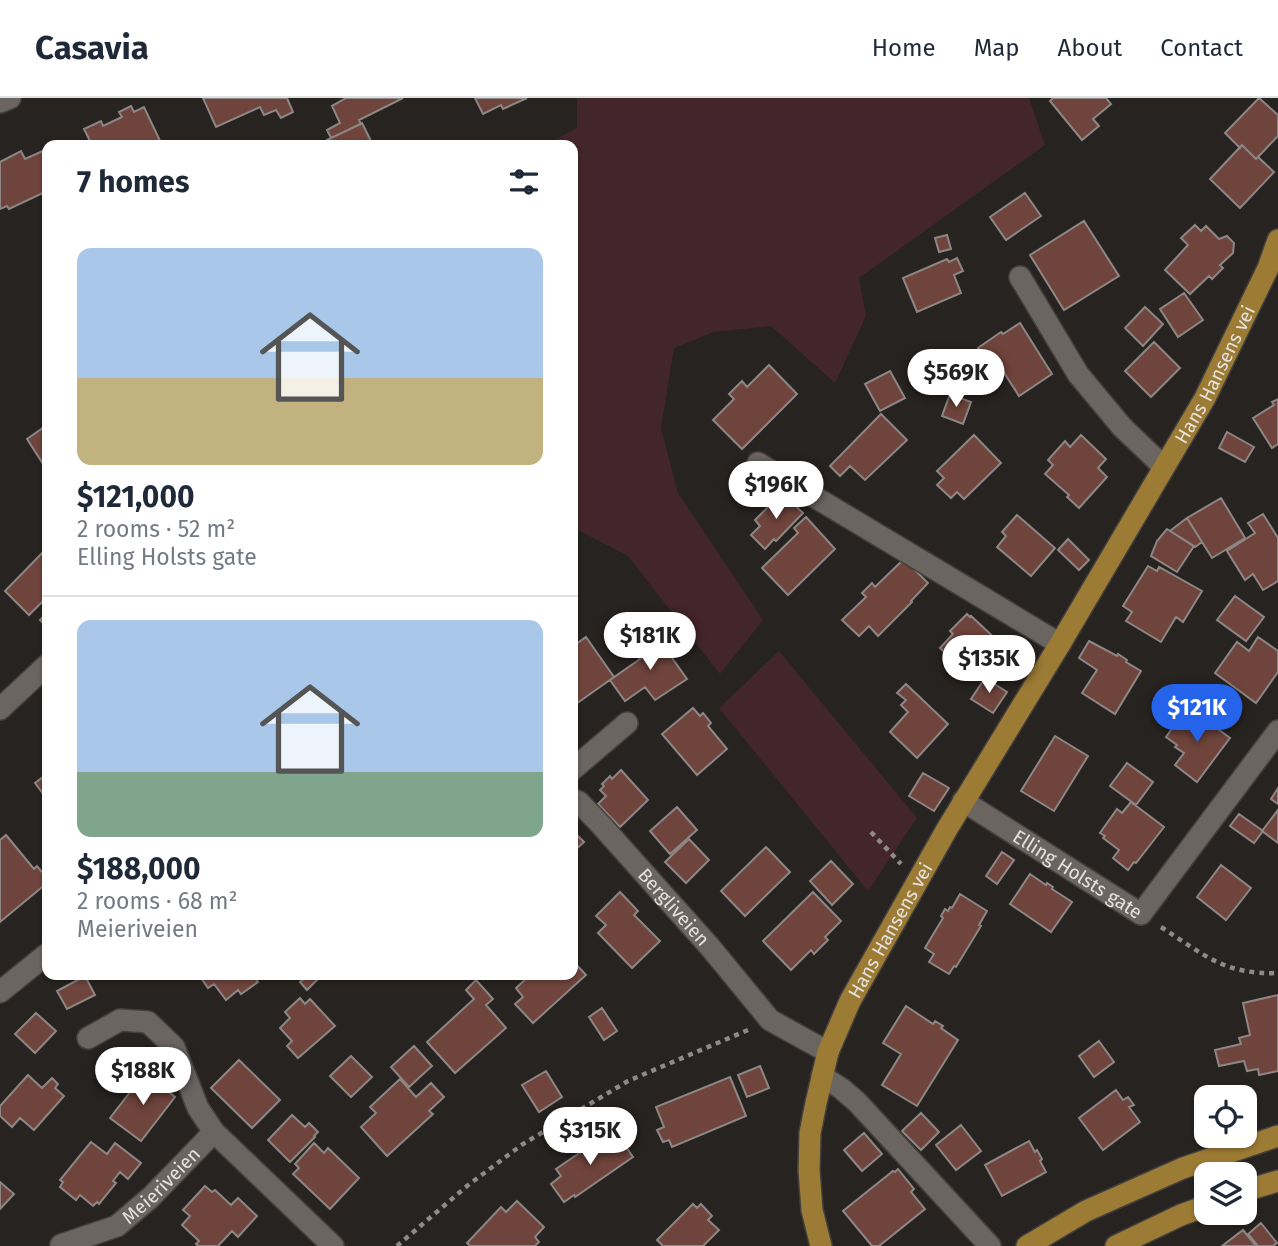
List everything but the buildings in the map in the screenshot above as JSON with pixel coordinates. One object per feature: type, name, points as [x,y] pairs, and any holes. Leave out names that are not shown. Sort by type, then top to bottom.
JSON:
[{"type":"main road","name":"Hans Hansens vei","points":[[821,1246],[812,1210],[810,1133],[828,1052],[850,1001],[963,801],[1060,644],[1205,398],[1268,268],[1278,240]]},
{"type":"main road","points":[[1027,1246],[1086,1212],[1183,1168],[1278,1136]]},
{"type":"main road","points":[[1257,1187],[1278,1181]]},
{"type":"main road","points":[[1116,1246],[1194,1210]]},
{"type":"street","points":[[0,102],[10,98]]},
{"type":"street","name":"Hans Hansens vei","points":[[1020,277],[1078,374],[1122,427],[1164,467]]},
{"type":"street","points":[[758,463],[1060,644]]},
{"type":"street","points":[[0,709],[42,670]]},
{"type":"street","points":[[578,765],[627,723]]},
{"type":"street","name":"Elling Holsts gate","points":[[963,801],[1141,914],[1278,731]]},
{"type":"street","name":"Bergliveien","points":[[578,802],[710,947],[770,1020]]},
{"type":"street","points":[[0,992],[42,958]]},
{"type":"street","name":"Meieriveien","points":[[88,1038],[120,1020],[148,1022],[174,1047],[198,1108],[214,1132],[333,1246]]},
{"type":"street","points":[[770,1020],[828,1052]]},
{"type":"street","points":[[822,1076],[857,1102],[990,1246]]},
{"type":"street","name":"Meieriveien","points":[[61,1245],[117,1226],[151,1197],[214,1132]]},
{"type":"path","points":[[871,832],[905,868],[919,876]]},
{"type":"path","points":[[1141,914],[1224,966],[1258,974],[1278,973]]},
{"type":"path","points":[[397,1246],[467,1186],[523,1144],[628,1082],[770,1020]]},
{"type":"shaded area","points":[[577,98],[1029,98],[1045,145],[859,278],[866,316],[835,383],[771,326],[714,332],[674,348],[661,428],[678,493],[763,620],[720,674],[628,556],[578,530],[578,140],[554,140],[577,128]]},
{"type":"shaded area","points":[[779,651],[917,818],[868,891],[719,708]]}]
